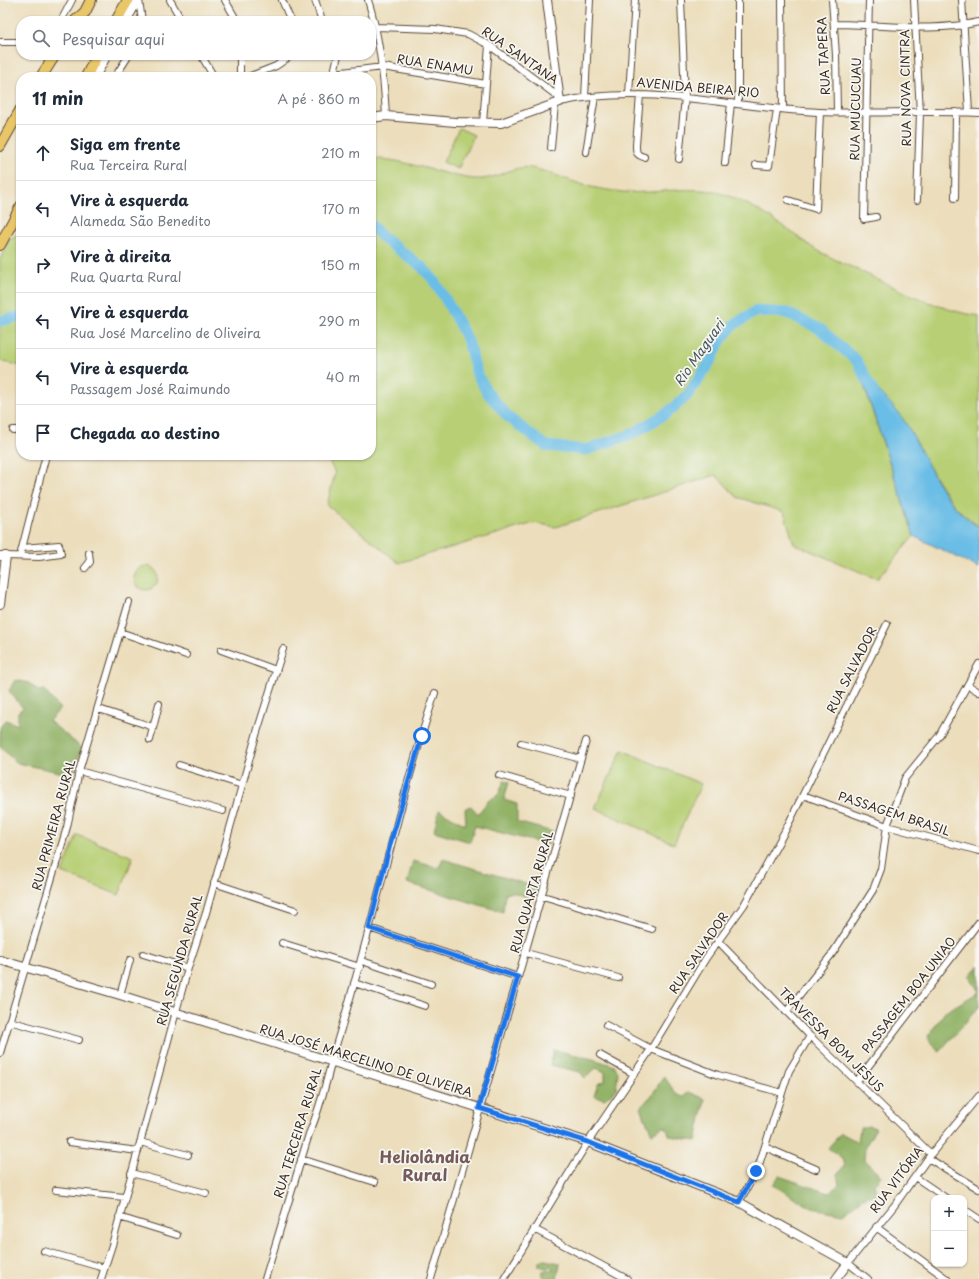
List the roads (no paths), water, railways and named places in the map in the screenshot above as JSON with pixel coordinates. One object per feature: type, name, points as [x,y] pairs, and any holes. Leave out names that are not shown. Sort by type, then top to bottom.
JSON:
[{"type":"main road","points":[[77,16],[87,0]]},
{"type":"main road","points":[[80,16],[85,12],[92,0]]},
{"type":"main road","points":[[115,16],[124,0]]},
{"type":"main road","points":[[119,16],[128,0]]},
{"type":"main road","points":[[44,72],[52,60]]},
{"type":"main road","points":[[90,72],[97,62]]},
{"type":"main road","points":[[0,146],[16,118]]},
{"type":"main road","points":[[0,245],[16,215]]},
{"type":"street","points":[[64,16],[72,0]]},
{"type":"street","points":[[129,16],[138,0]]},
{"type":"street","points":[[138,0],[141,16]]},
{"type":"street","points":[[170,0],[179,16]]},
{"type":"street","points":[[225,0],[234,16]]},
{"type":"street","points":[[282,0],[290,16]]},
{"type":"street","points":[[315,0],[320,16]]},
{"type":"street","points":[[368,0],[371,16]]},
{"type":"street","points":[[547,0],[559,101],[551,148]]},
{"type":"street","points":[[585,97],[590,0]]},
{"type":"street","points":[[629,94],[635,0]]},
{"type":"street","points":[[679,159],[685,97],[681,0]]},
{"type":"street","points":[[738,0],[738,103]]},
{"type":"street","points":[[756,165],[769,166],[780,109],[782,0]]},
{"type":"street","name":"RUA TAPERA","points":[[832,0],[836,54],[837,111]]},
{"type":"street","name":"RUA MUCUCUAU","points":[[869,0],[870,24],[866,112],[864,218],[876,217]]},
{"type":"street","name":"RUA NOVA CINTRA","points":[[914,0],[920,113],[917,200]]},
{"type":"street","points":[[962,0],[969,112]]},
{"type":"street","points":[[834,24],[870,24],[916,27],[963,26],[979,22]]},
{"type":"street","name":"RUA SANTANA","points":[[376,28],[435,29],[468,34],[489,45],[559,101]]},
{"type":"street","points":[[376,37],[383,68],[386,116]]},
{"type":"street","points":[[0,42],[16,42]]},
{"type":"street","points":[[483,123],[489,45]]},
{"type":"street","points":[[119,72],[126,60]]},
{"type":"street","points":[[204,60],[211,72]]},
{"type":"street","points":[[240,60],[240,72]]},
{"type":"street","points":[[261,72],[276,66],[285,60]]},
{"type":"street","points":[[334,72],[337,60]]},
{"type":"street","points":[[96,72],[97,62]]},
{"type":"street","name":"RUA ENAMU","points":[[354,72],[383,68],[486,84]]},
{"type":"street","name":"AVENIDA BEIRA RIO","points":[[376,117],[386,116],[501,123],[559,101],[595,96],[629,94],[685,97],[780,109],[820,112],[979,113]]},
{"type":"street","points":[[640,95],[636,153],[638,156],[644,157]]},
{"type":"street","points":[[586,152],[595,96]]},
{"type":"street","points":[[725,163],[731,103]]},
{"type":"street","name":"RUA TAPERA","points":[[788,200],[816,208],[820,112]]},
{"type":"street","points":[[955,198],[956,112]]},
{"type":"street","points":[[20,556],[45,460]]},
{"type":"street","points":[[0,604],[3,556],[48,556],[61,554],[59,545],[22,548]]},
{"type":"street","points":[[85,568],[90,562],[90,553]]},
{"type":"street","name":"RUA PRIMEIRA RURAL","points":[[0,1053],[67,827],[79,771],[99,709],[129,602]]},
{"type":"street","name":"RUA SALVADOR","points":[[504,1279],[588,1142],[651,1049],[691,980],[717,940],[744,906],[803,795],[887,624]]},
{"type":"street","points":[[120,632],[186,655]]},
{"type":"street","name":"RUA SEGUNDA RURAL","points":[[101,1279],[188,968],[206,913],[221,850],[283,649]]},
{"type":"street","points":[[221,650],[278,669]]},
{"type":"street","points":[[786,1012],[832,954],[873,890],[881,869],[887,826],[905,778],[932,745],[946,724],[979,664]]},
{"type":"street","points":[[968,685],[979,692]]},
{"type":"street","name":"RUA TERCEIRA RURAL","points":[[265,1279],[309,1134],[318,1114],[331,1062],[361,964],[415,751],[429,724],[431,706],[435,693]]},
{"type":"street","points":[[150,740],[159,704]]},
{"type":"street","points":[[99,709],[153,726]]},
{"type":"street","points":[[521,742],[581,759]]},
{"type":"street","name":"RUA QUARTA RURAL","points":[[431,1279],[479,1108],[543,896],[548,869],[586,742]]},
{"type":"street","points":[[179,765],[242,785]]},
{"type":"street","points":[[79,771],[223,811]]},
{"type":"street","points":[[498,775],[571,796]]},
{"type":"street","name":"PASSAGEM BRASIL","points":[[803,795],[887,826],[979,851]]},
{"type":"street","points":[[214,883],[295,910]]},
{"type":"street","points":[[543,896],[652,929]]},
{"type":"street","name":"PASSAGEM BOA UNIAO","points":[[857,1081],[979,922]]},
{"type":"street","points":[[369,928],[518,977]]},
{"type":"street","name":"TRAVESSA BOM JESUS","points":[[717,940],[929,1156],[979,1189]]},
{"type":"street","points":[[282,943],[431,984]]},
{"type":"street","points":[[526,953],[618,978]]},
{"type":"street","points":[[143,954],[188,968]]},
{"type":"street","name":"RUA JOSÉ MARCELINO DE OLIVEIRA","points":[[0,960],[588,1142],[739,1202],[848,1263]]},
{"type":"street","points":[[122,997],[130,960]]},
{"type":"street","points":[[354,983],[425,1006]]},
{"type":"street","points":[[9,1021],[79,1040]]},
{"type":"street","points":[[606,1025],[651,1049],[718,1075],[782,1093]]},
{"type":"street","points":[[739,1202],[756,1171],[789,1071],[810,1036]]},
{"type":"street","points":[[600,1056],[634,1074]]},
{"type":"street","name":"RUA VITÓRIA","points":[[836,1279],[915,1177],[929,1156],[979,1096]]},
{"type":"street","points":[[69,1142],[138,1151]]},
{"type":"street","points":[[140,1142],[188,1156]]},
{"type":"street","points":[[765,1147],[816,1169]]},
{"type":"street","points":[[302,1159],[375,1182]]},
{"type":"street","points":[[131,1173],[206,1193]]},
{"type":"street","points":[[915,1177],[942,1195]]},
{"type":"street","points":[[56,1190],[124,1197]]},
{"type":"street","points":[[967,1211],[979,1219]]},
{"type":"street","points":[[119,1217],[177,1235]]},
{"type":"street","points":[[876,1227],[948,1279]]},
{"type":"street","points":[[534,1229],[614,1276],[627,1279]]},
{"type":"street","points":[[44,1251],[104,1268]]},
{"type":"street","points":[[848,1263],[868,1279]]},
{"type":"water","points":[[859,370],[907,425],[945,494],[966,518],[979,527],[979,568],[914,536]]},
{"type":"waterway","name":"Rio Maguari","points":[[376,230],[383,238],[421,266],[432,278],[446,300],[468,341],[477,374],[487,392],[508,417],[546,446],[586,450],[632,434],[667,413],[687,396],[712,359],[719,343],[732,326],[756,311],[787,313],[820,329],[857,361],[874,393]]},
{"type":"waterway","name":"Rio Maguari","points":[[0,321],[16,317]]},
{"type":"district","name":"Heliolândia Rural","points":[[425,1166]]}]
